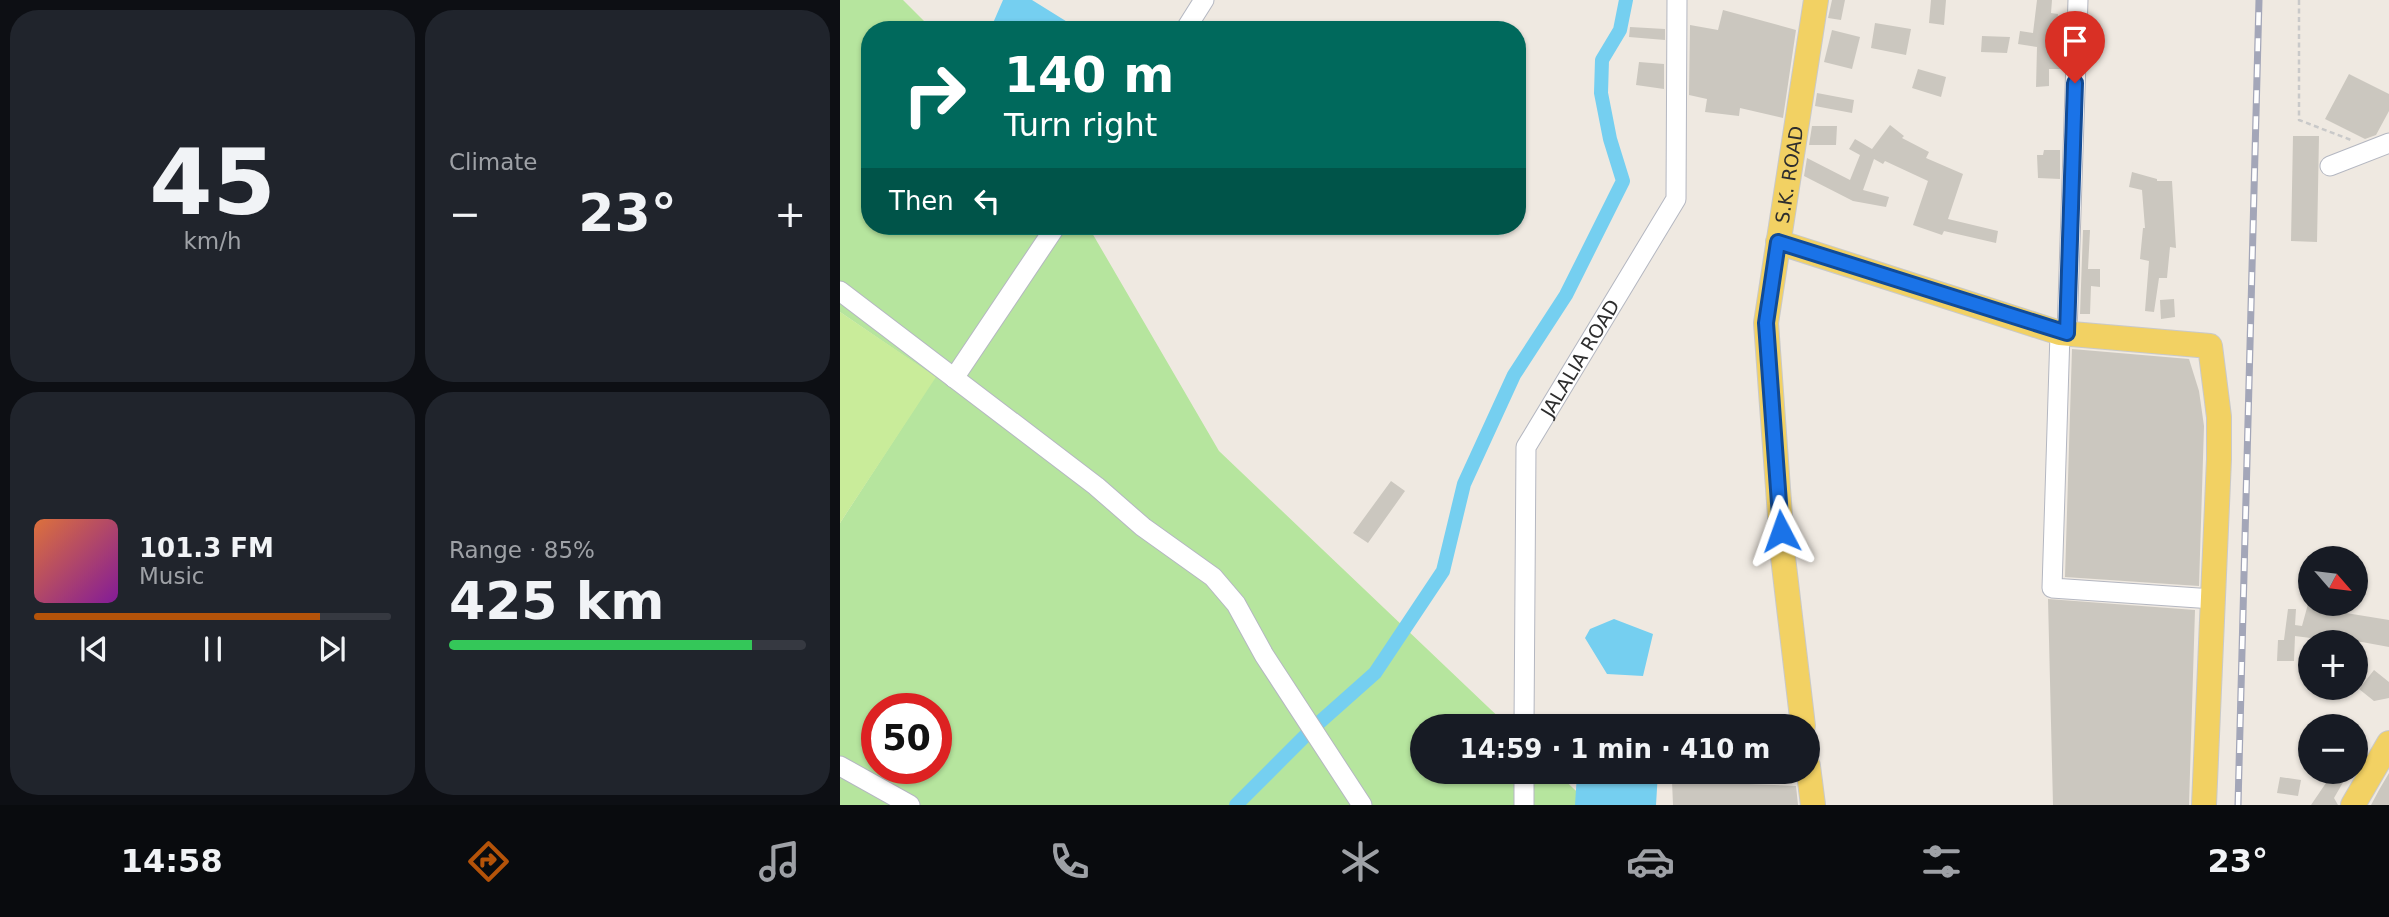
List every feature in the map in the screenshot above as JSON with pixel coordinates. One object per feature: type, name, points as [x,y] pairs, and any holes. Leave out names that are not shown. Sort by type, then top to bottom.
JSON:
[{"type":"main road","name":"S.K. ROAD","points":[[1802,714],[1783,557],[1766,323],[1816,0]]},
{"type":"main road","points":[[1778,242],[2064,333],[2210,346],[2219,417],[2204,805]]},
{"type":"main road","points":[[2353,805],[2389,743]]},
{"type":"main road","points":[[1810,784],[1813,805]]},
{"type":"street","points":[[1191,21],[1204,0]]},
{"type":"street","name":"JALALIA ROAD","points":[[1524,714],[1526,447],[1676,199],[1677,0]]},
{"type":"street","points":[[2078,0],[2052,588],[2213,599]]},
{"type":"street","points":[[2330,166],[2381,146]]},
{"type":"street","points":[[954,378],[1050,235]]},
{"type":"street","points":[[840,291],[1096,486],[1143,527],[1213,577],[1236,604],[1264,655],[1362,805]]},
{"type":"street","points":[[840,765],[910,805]]},
{"type":"street","points":[[1524,784],[1524,805]]},
{"type":"path","points":[[2299,0],[2299,120],[2381,146]]},
{"type":"green space","points":[[840,0],[903,0],[924,21],[861,21],[861,235],[1093,235],[1219,451],[1495,714],[1410,714],[1410,784],[1569,784],[1591,805],[840,805],[840,523],[935,377],[840,312]]},
{"type":"green space","points":[[840,312],[936,377],[840,523]]},
{"type":"water","points":[[1003,0],[1032,0],[1066,21],[994,21]]},
{"type":"water","points":[[1614,619],[1653,634],[1643,676],[1607,674],[1585,638],[1590,629]]},
{"type":"water","points":[[1576,784],[1657,784],[1656,805],[1575,805]]},
{"type":"building","points":[[1832,0],[1845,0],[1841,20],[1828,18]]},
{"type":"building","points":[[1931,0],[1946,0],[1944,25],[1929,23]]},
{"type":"building","points":[[2037,0],[2052,0],[2051,13],[2058,14],[2056,36],[2062,37],[2059,56],[2064,57],[2063,69],[2049,69],[2049,86],[2036,87],[2037,47],[2018,44],[2020,31],[2033,33]]},
{"type":"building","points":[[1723,10],[1796,30],[1783,118],[1740,108],[1739,116],[1705,112],[1707,99],[1689,95],[1690,25],[1718,30]]},
{"type":"building","points":[[1875,23],[1911,29],[1906,55],[1871,48]]},
{"type":"building","points":[[1630,27],[1665,29],[1665,40],[1629,37]]},
{"type":"building","points":[[1832,30],[1860,37],[1852,69],[1824,62]]},
{"type":"building","points":[[1982,36],[2010,37],[2007,53],[1981,52]]},
{"type":"building","points":[[1639,62],[1664,64],[1664,89],[1636,85]]},
{"type":"building","points":[[1918,69],[1946,77],[1941,97],[1912,88]]},
{"type":"building","points":[[2349,74],[2389,94],[2389,111],[2376,135],[2365,139],[2325,119]]},
{"type":"building","points":[[1817,93],[1854,100],[1852,113],[1815,106]]},
{"type":"building","points":[[1890,125],[1904,136],[1902,138],[1929,152],[1926,158],[1963,174],[1948,219],[1998,231],[1996,243],[1944,231],[1942,235],[1913,225],[1928,181],[1885,161],[1883,164],[1874,159],[1863,190],[1889,197],[1886,207],[1853,201],[1804,176],[1807,158],[1850,180],[1860,155],[1849,149],[1855,139],[1872,149]]},
{"type":"building","points":[[1812,126],[1837,126],[1836,145],[1809,145]]},
{"type":"building","points":[[2293,136],[2319,136],[2317,242],[2291,241]]},
{"type":"building","points":[[2044,150],[2060,150],[2060,179],[2038,178],[2037,155],[2043,155]]},
{"type":"building","points":[[2132,172],[2157,181],[2172,181],[2176,248],[2170,247],[2167,278],[2159,278],[2154,312],[2145,311],[2149,261],[2140,259],[2145,228],[2142,190],[2129,187]]},
{"type":"building","points":[[2083,230],[2090,230],[2088,269],[2100,269],[2100,287],[2091,286],[2090,314],[2080,314]]},
{"type":"building","points":[[2174,299],[2175,317],[2161,319],[2160,300]]},
{"type":"building","points":[[2072,349],[2189,359],[2199,391],[2204,426],[2199,586],[2065,577]]},
{"type":"building","points":[[1391,481],[1405,491],[1368,543],[1353,533]]},
{"type":"building","points":[[2048,599],[2195,610],[2189,805],[2053,805]]},
{"type":"building","points":[[2288,609],[2296,609],[2295,625],[2302,626],[2305,616],[2364,616],[2389,620],[2389,647],[2368,643],[2368,630],[2298,630],[2298,636],[2295,636],[2294,661],[2277,661],[2278,640],[2284,640]]},
{"type":"building","points":[[2374,670],[2389,682],[2389,698],[2374,701],[2368,696],[2368,678]]},
{"type":"building","points":[[2389,773],[2389,805],[2371,805],[2379,790]]},
{"type":"building","points":[[2280,777],[2298,780],[2300,784],[2298,796],[2277,793]]},
{"type":"building","points":[[1672,784],[1796,786],[1798,805],[1673,805]]},
{"type":"building","points":[[2325,784],[2342,784],[2334,798],[2338,805],[2311,805]]},
{"type":"waterway","points":[[1236,805],[1312,729],[1375,673],[1443,571],[1464,484],[1514,375],[1566,295],[1623,181],[1610,139],[1601,93],[1602,60],[1620,30],[1626,0]]},
{"type":"railway","points":[[2238,805],[2259,0]]},
{"type":"route","points":[[1781,531],[1766,323],[1778,242],[2060,333],[2067,333],[2075,83]]}]
